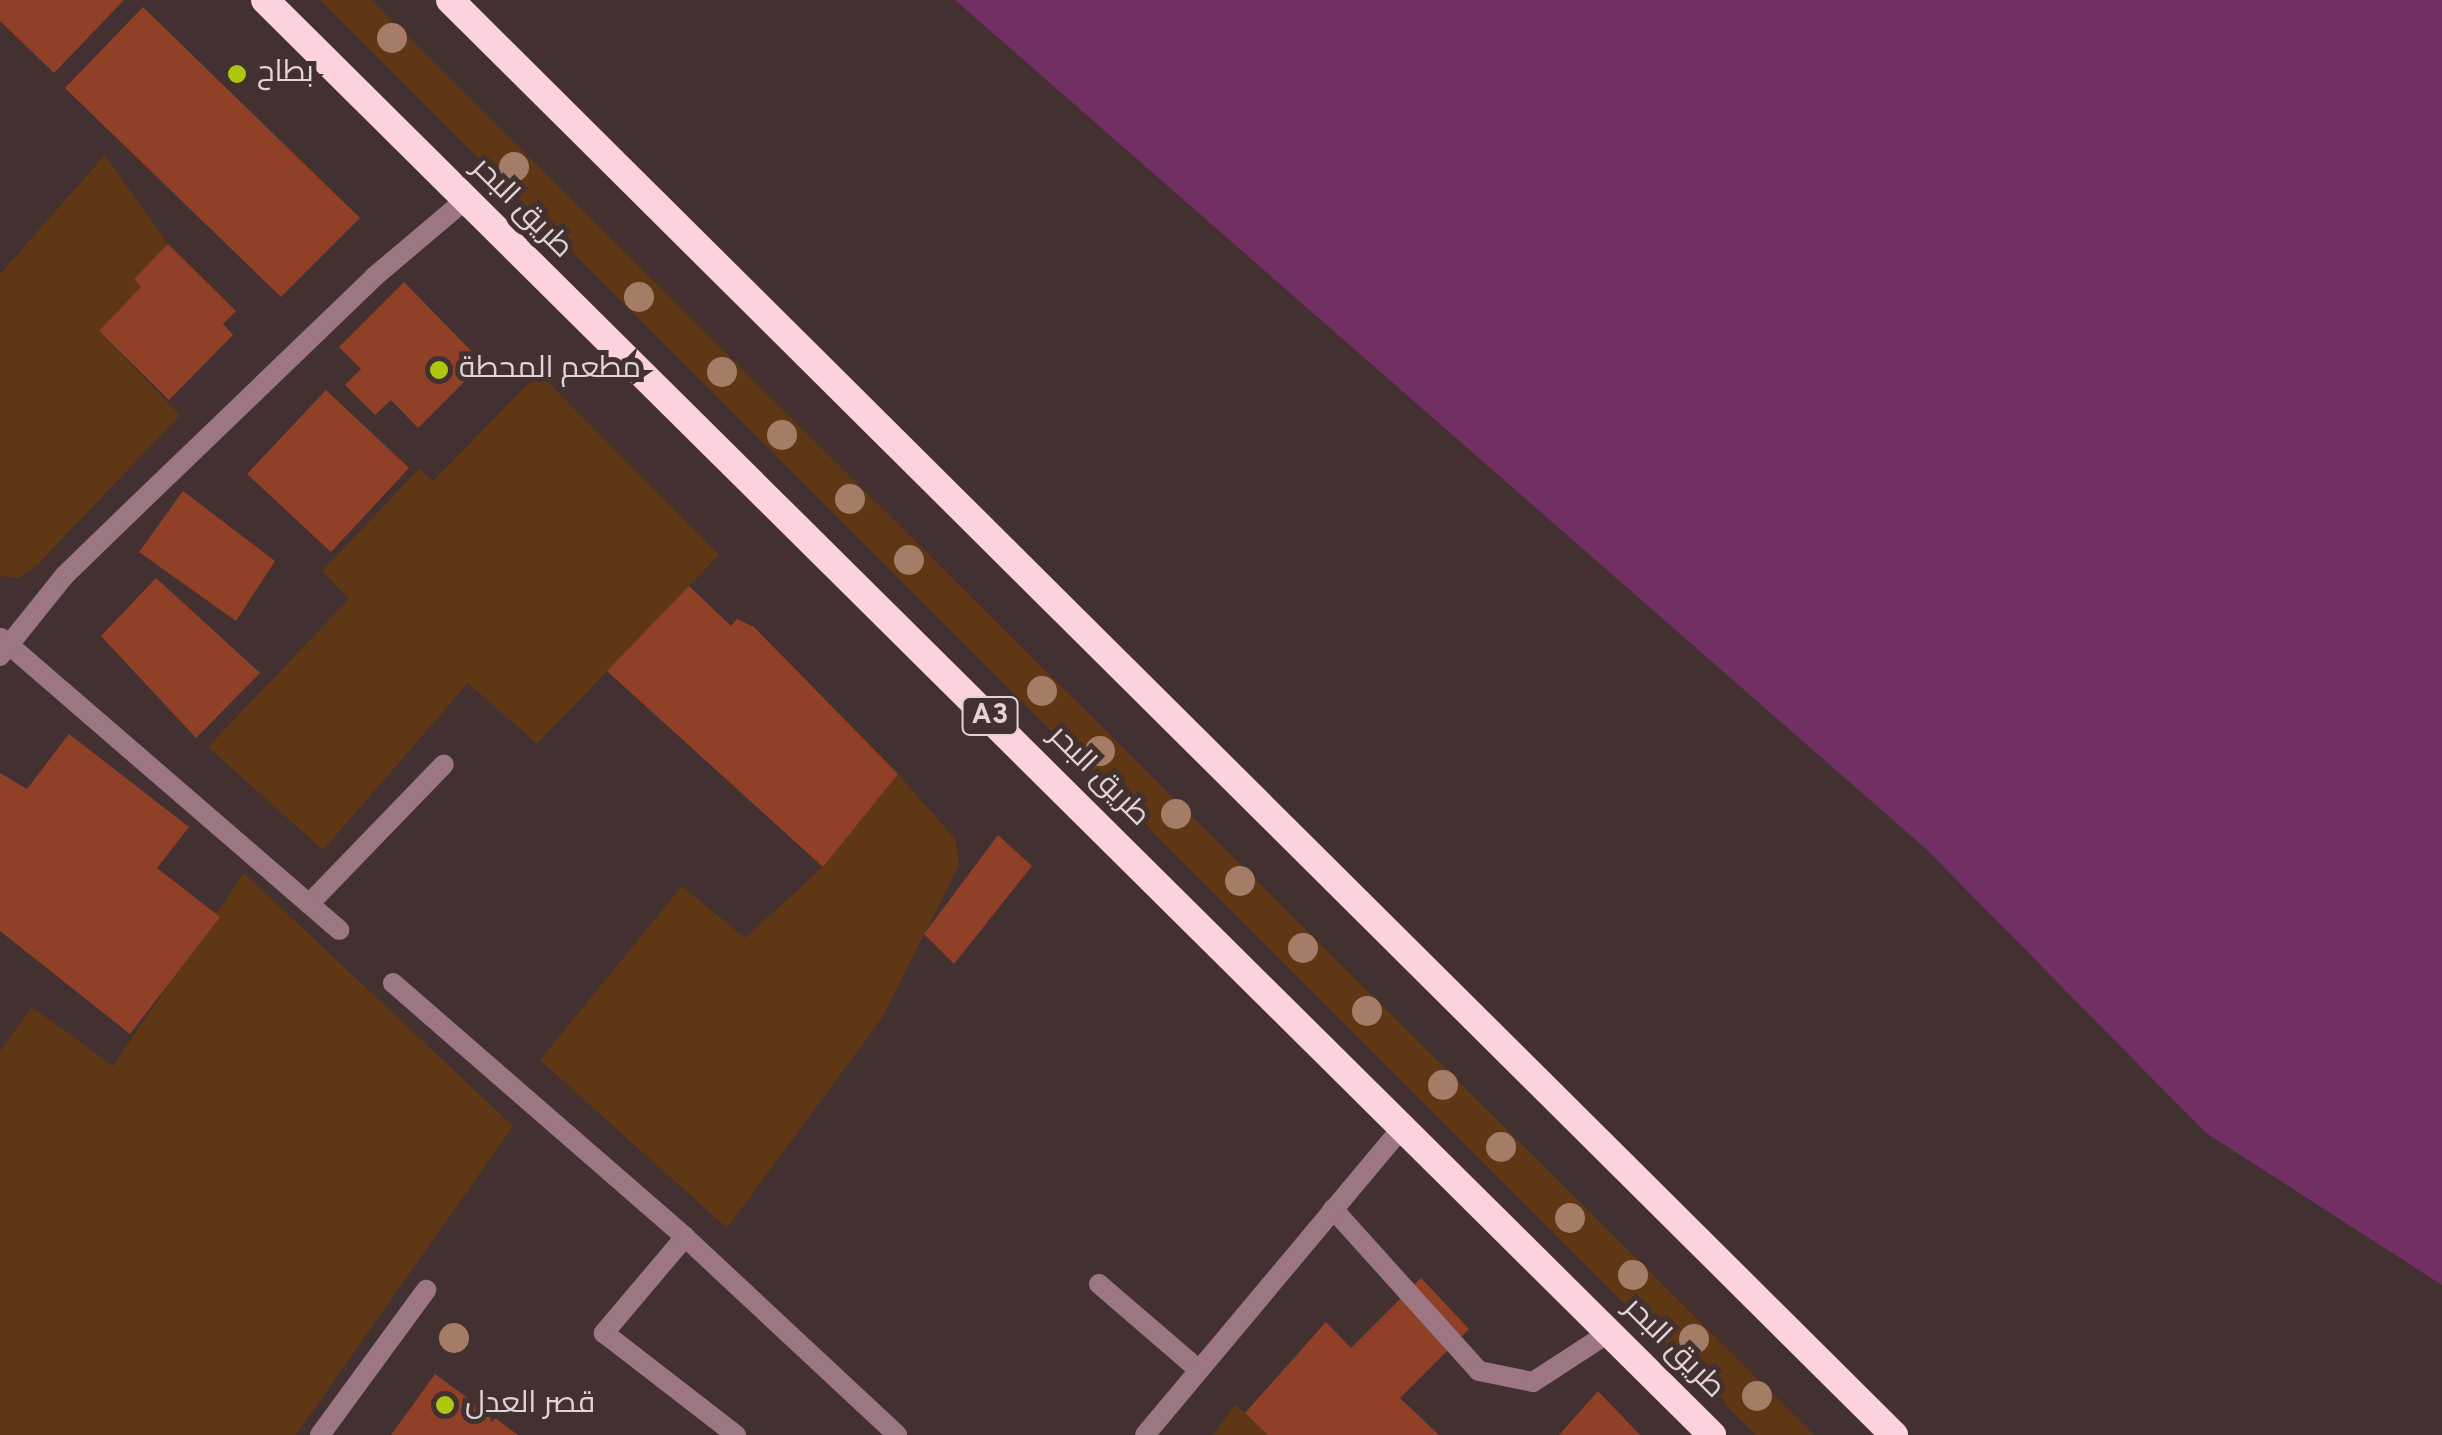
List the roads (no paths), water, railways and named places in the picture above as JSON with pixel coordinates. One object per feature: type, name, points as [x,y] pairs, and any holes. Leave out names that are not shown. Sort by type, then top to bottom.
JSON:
[{"type":"highway","name":"طريق البحر","points":[[265,0],[1405,1124],[1712,1435]]},
{"type":"highway","points":[[450,0],[1894,1435]]},
{"type":"street","points":[[339,930],[3,645],[64,576],[142,500],[374,277],[465,200]]},
{"type":"street","points":[[308,904],[444,764]]},
{"type":"street","points":[[393,983],[685,1236],[897,1435]]},
{"type":"street","points":[[1145,1435],[1405,1124]]},
{"type":"street","points":[[1333,1209],[1479,1371],[1533,1382],[1610,1332]]},
{"type":"street","points":[[685,1236],[604,1334],[736,1435]]},
{"type":"street","points":[[1099,1284],[1198,1370]]},
{"type":"street","points":[[320,1435],[426,1290]]},
{"type":"place","name":"بطاح","points":[[237,74]]},
{"type":"place","name":"مطعم المحطة","points":[[439,370]]},
{"type":"place","name":"قصر العدل","points":[[445,1405]]}]
